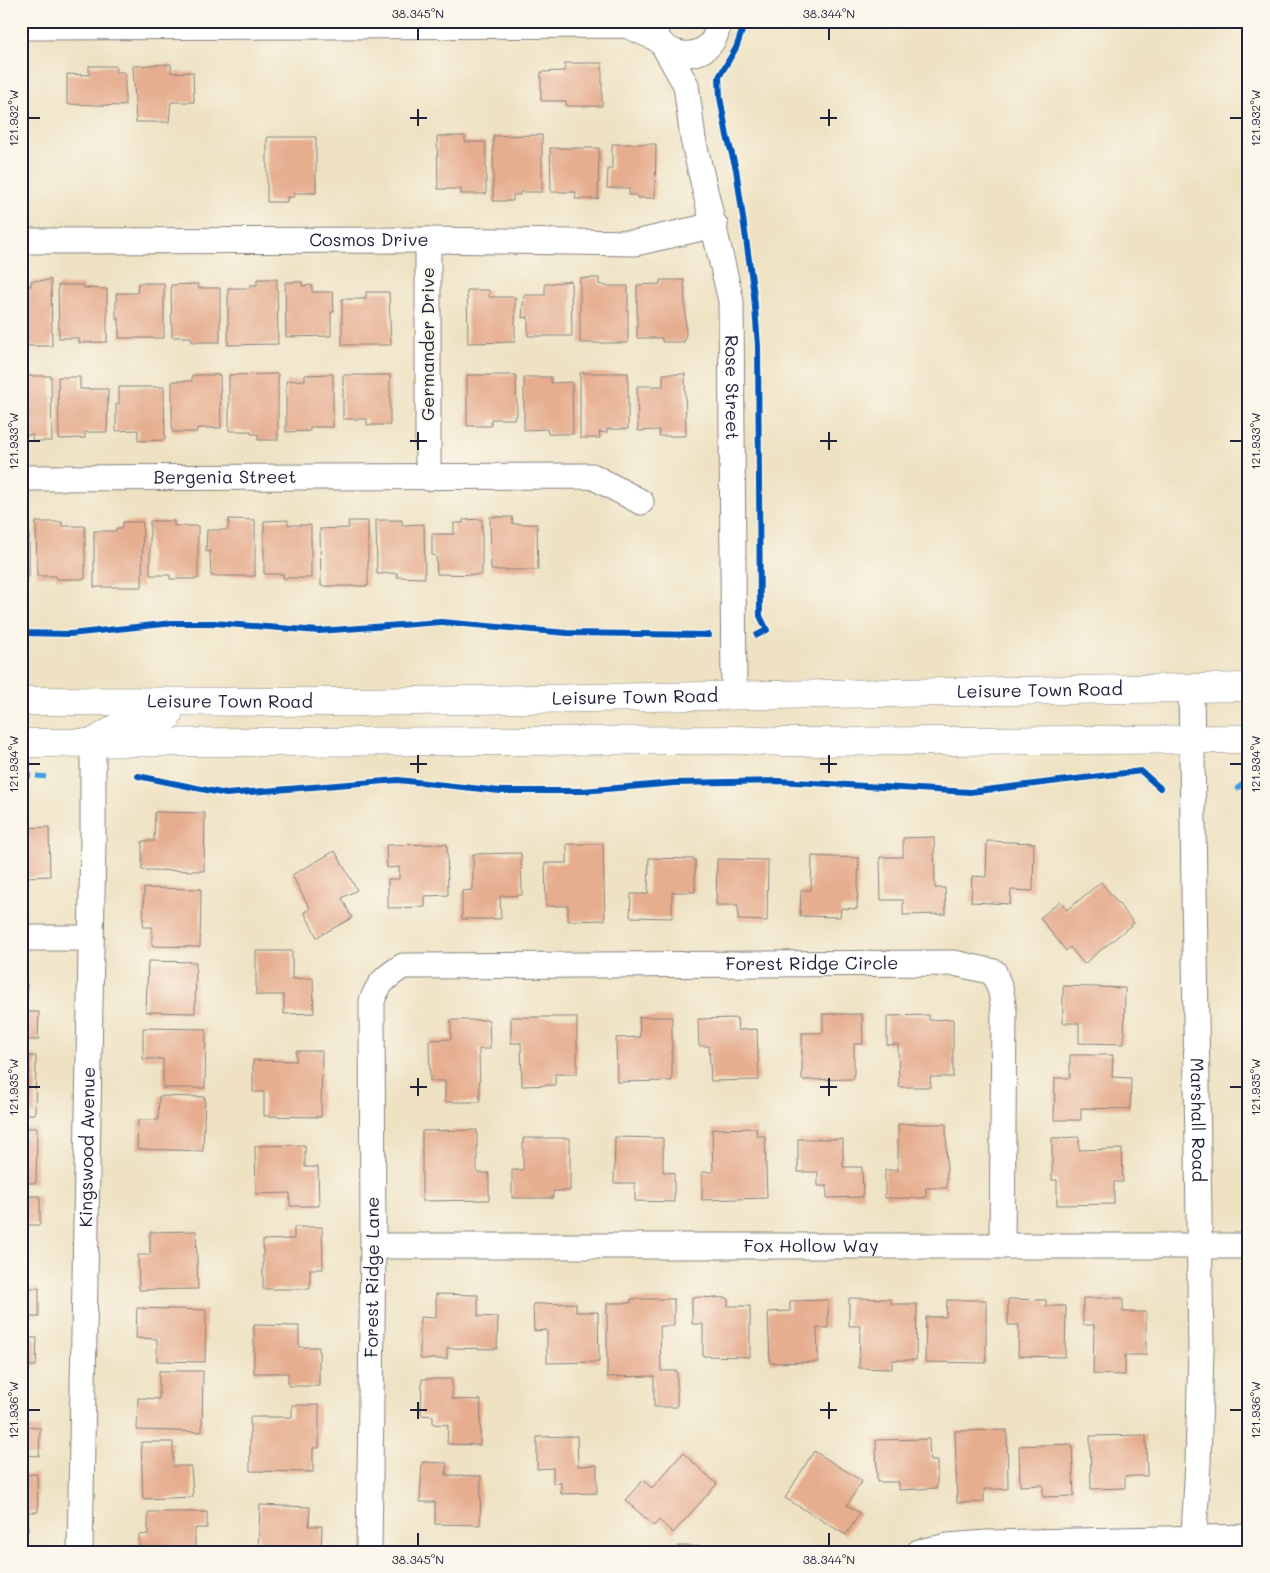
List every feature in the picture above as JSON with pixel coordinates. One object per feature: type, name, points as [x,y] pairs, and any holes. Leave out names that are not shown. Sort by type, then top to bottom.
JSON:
[{"type":"main road","name":"Leisure Town Road","points":[[21,702],[356,702],[734,694],[1249,687]]},
{"type":"main road","points":[[93,743],[121,725],[151,717],[356,702]]},
{"type":"main road","points":[[21,743],[1193,740],[1249,738]]},
{"type":"street","points":[[21,27],[629,23],[659,36],[684,55],[703,50],[711,44],[716,35],[717,21]]},
{"type":"street","name":"Rose Street","points":[[659,36],[686,85],[692,139],[715,225],[732,301],[734,694]]},
{"type":"street","points":[[686,85],[703,50]]},
{"type":"street","name":"Cosmos Drive","points":[[21,241],[428,240],[636,243],[715,225]]},
{"type":"street","name":"Germander Drive","points":[[428,240],[428,478]]},
{"type":"street","name":"Bergenia Street","points":[[21,478],[592,476],[641,502]]},
{"type":"street","name":"Marshall Road","points":[[1191,689],[1200,1349],[1194,1545]]},
{"type":"street","name":"Kingswood Avenue","points":[[80,1552],[93,743]]},
{"type":"street","points":[[21,938],[91,938]]},
{"type":"street","name":"Forest Ridge Circle","points":[[372,1001],[377,986],[388,975],[403,966],[418,965],[954,963],[994,972],[1001,992],[1004,1011],[1002,1245]]},
{"type":"street","name":"Forest Ridge Lane","points":[[369,1552],[373,1246],[372,1001]]},
{"type":"street","name":"Fox Hollow Way","points":[[373,1246],[1249,1246]]},
{"type":"street","points":[[920,1552],[948,1546],[986,1543],[1194,1545],[1249,1537]]},
{"type":"building","points":[[565,63],[602,63],[602,106],[566,106],[566,101],[541,101],[541,72],[565,71]]},
{"type":"building","points":[[171,64],[171,73],[193,72],[194,102],[171,102],[169,122],[136,122],[133,66]]},
{"type":"building","points":[[89,66],[116,66],[116,72],[125,72],[125,106],[67,104],[67,74],[89,75]]},
{"type":"building","points":[[542,135],[542,192],[520,192],[520,195],[513,195],[513,201],[493,201],[493,136]]},
{"type":"building","points":[[437,136],[465,136],[465,142],[486,142],[486,194],[461,194],[461,189],[438,189]]},
{"type":"building","points":[[267,137],[316,137],[316,193],[294,193],[294,197],[287,197],[287,202],[267,202]]},
{"type":"building","points":[[612,144],[656,144],[655,198],[637,198],[637,195],[629,195],[629,188],[607,188],[608,169],[612,169]]},
{"type":"building","points":[[550,148],[599,148],[598,199],[575,199],[576,192],[551,192]]},
{"type":"building","points":[[580,278],[599,278],[599,284],[606,286],[628,286],[628,343],[580,343]]},
{"type":"building","points":[[257,279],[277,279],[278,344],[228,345],[228,288],[250,288],[250,285],[257,285]]},
{"type":"building","points":[[51,280],[52,346],[21,346],[21,289],[24,289],[24,286],[31,286],[31,281]]},
{"type":"building","points":[[660,280],[684,280],[686,334],[684,342],[662,342],[662,338],[637,338],[637,285],[660,284]]},
{"type":"building","points":[[571,281],[572,336],[528,336],[528,317],[522,318],[524,295],[545,295],[545,284]]},
{"type":"building","points":[[285,282],[302,282],[302,286],[312,285],[312,292],[333,292],[334,312],[331,312],[331,336],[286,337]]},
{"type":"building","points":[[138,283],[164,283],[164,338],[119,338],[119,319],[116,319],[116,293],[137,293]]},
{"type":"building","points":[[198,284],[198,288],[220,288],[220,342],[192,342],[191,337],[172,337],[171,285]]},
{"type":"building","points":[[58,285],[84,285],[84,288],[107,289],[107,342],[79,343],[79,338],[59,338]]},
{"type":"building","points":[[467,290],[489,290],[489,297],[515,297],[515,342],[468,343]]},
{"type":"building","points":[[366,292],[389,292],[391,345],[342,345],[342,299],[366,299]]},
{"type":"building","points":[[580,373],[628,373],[628,429],[607,429],[607,433],[599,432],[600,438],[580,438]]},
{"type":"building","points":[[278,374],[278,440],[258,440],[258,434],[251,434],[251,431],[229,431],[229,375]]},
{"type":"building","points":[[333,374],[333,427],[310,427],[310,431],[286,432],[286,381],[305,380],[305,375]]},
{"type":"building","points":[[663,374],[685,374],[686,436],[659,436],[659,430],[638,431],[637,386],[663,386]]},
{"type":"building","points":[[192,375],[220,375],[221,428],[197,428],[197,432],[172,432],[172,381],[192,381]]},
{"type":"building","points":[[343,375],[390,375],[390,425],[367,425],[367,419],[343,419]]},
{"type":"building","points":[[467,375],[516,375],[517,416],[514,416],[514,419],[491,419],[491,426],[467,426]]},
{"type":"building","points":[[21,376],[51,376],[52,441],[32,441],[33,435],[25,435],[24,432],[21,432]]},
{"type":"building","points":[[58,377],[80,377],[80,389],[108,389],[107,432],[85,432],[85,438],[59,439]]},
{"type":"building","points":[[524,377],[551,377],[551,383],[572,382],[573,434],[548,434],[547,429],[524,430]]},
{"type":"building","points":[[119,387],[164,387],[165,440],[138,441],[138,430],[116,431],[116,404],[119,404]]},
{"type":"building","points":[[490,517],[512,517],[513,524],[537,524],[538,570],[491,570]]},
{"type":"building","points":[[229,519],[255,520],[255,576],[211,576],[210,551],[206,552],[207,530],[228,530]]},
{"type":"building","points":[[482,519],[482,575],[437,574],[436,556],[432,555],[432,534],[454,534],[454,523],[463,523],[463,520]]},
{"type":"building","points":[[288,520],[288,525],[311,525],[311,578],[283,578],[283,574],[264,574],[264,521]]},
{"type":"building","points":[[376,520],[402,520],[402,525],[424,524],[425,578],[397,577],[397,573],[377,574]]},
{"type":"building","points":[[21,521],[29,521],[29,577],[21,577]]},
{"type":"building","points":[[150,521],[174,521],[174,526],[198,526],[198,579],[170,579],[170,575],[150,575]]},
{"type":"building","points":[[348,521],[368,521],[368,586],[321,586],[320,529],[349,528]]},
{"type":"building","points":[[36,522],[62,522],[62,526],[85,526],[85,579],[57,579],[56,576],[37,576]]},
{"type":"building","points":[[123,522],[143,522],[142,587],[94,587],[94,531],[116,531],[116,528],[122,528]]},
{"type":"building","points":[[155,812],[205,813],[204,871],[142,870],[142,841],[154,841]]},
{"type":"building","points":[[49,827],[50,876],[25,877],[25,887],[21,888],[21,828]]},
{"type":"building","points":[[934,837],[935,888],[945,888],[946,914],[903,915],[903,900],[881,900],[880,857],[903,857],[903,838]]},
{"type":"building","points":[[987,841],[1034,843],[1033,891],[1011,890],[1010,904],[971,902],[972,876],[986,877]]},
{"type":"building","points":[[447,844],[448,895],[425,896],[425,907],[388,908],[388,879],[399,879],[399,867],[387,868],[386,845]]},
{"type":"building","points":[[567,844],[603,844],[605,920],[568,921],[568,906],[546,906],[545,863],[567,863]]},
{"type":"building","points":[[335,851],[357,890],[342,898],[352,918],[317,937],[304,912],[310,909],[292,875]]},
{"type":"building","points":[[521,853],[522,895],[500,896],[501,919],[462,919],[462,891],[473,890],[473,854]]},
{"type":"building","points":[[812,856],[859,858],[857,909],[841,908],[840,917],[800,916],[801,890],[811,890]]},
{"type":"building","points":[[649,858],[695,859],[695,892],[672,892],[672,918],[630,917],[631,894],[648,894]]},
{"type":"building","points":[[717,859],[768,860],[767,921],[738,920],[738,905],[716,905]]},
{"type":"building","points":[[1101,882],[1134,923],[1084,964],[1070,947],[1066,951],[1040,918],[1060,901],[1067,910]]},
{"type":"building","points":[[144,888],[201,889],[200,947],[152,946],[152,927],[143,927]]},
{"type":"building","points":[[256,951],[292,951],[292,979],[313,978],[314,1013],[284,1014],[284,995],[256,995]]},
{"type":"building","points":[[148,961],[196,962],[195,1013],[146,1012]]},
{"type":"building","points":[[21,984],[27,984],[26,1012],[39,1012],[38,1040],[21,1040]]},
{"type":"building","points":[[1063,986],[1125,988],[1124,1044],[1079,1043],[1079,1023],[1063,1023]]},
{"type":"building","points":[[823,1014],[862,1014],[863,1044],[854,1044],[854,1079],[802,1080],[802,1033],[823,1033]]},
{"type":"building","points":[[929,1015],[929,1020],[953,1019],[953,1077],[930,1077],[931,1087],[899,1087],[898,1044],[887,1045],[887,1016]]},
{"type":"building","points":[[511,1017],[577,1017],[577,1074],[555,1074],[555,1085],[522,1086],[521,1043],[511,1043]]},
{"type":"building","points":[[639,1017],[672,1017],[672,1081],[617,1082],[616,1038],[640,1037]]},
{"type":"building","points":[[737,1018],[738,1030],[757,1029],[759,1080],[711,1081],[709,1046],[699,1046],[698,1019]]},
{"type":"building","points":[[451,1020],[489,1020],[490,1049],[479,1049],[480,1102],[445,1102],[445,1081],[430,1081],[429,1040],[451,1039]]},
{"type":"building","points":[[143,1028],[206,1029],[205,1088],[163,1088],[163,1059],[143,1059]]},
{"type":"building","points":[[296,1051],[322,1051],[321,1117],[264,1116],[264,1092],[253,1092],[253,1060],[296,1061]]},
{"type":"building","points":[[1070,1055],[1113,1055],[1112,1077],[1131,1078],[1130,1109],[1081,1108],[1081,1120],[1054,1120],[1055,1078],[1070,1078]]},
{"type":"building","points":[[21,1056],[36,1056],[35,1114],[21,1114]]},
{"type":"building","points":[[159,1096],[205,1097],[203,1151],[137,1149],[138,1120],[158,1120]]},
{"type":"building","points":[[898,1124],[946,1124],[947,1188],[926,1188],[926,1198],[885,1198],[885,1170],[898,1170]]},
{"type":"building","points":[[21,1128],[37,1128],[36,1183],[21,1183]]},
{"type":"building","points":[[756,1128],[757,1136],[765,1136],[767,1198],[702,1200],[702,1172],[713,1172],[712,1129]]},
{"type":"building","points":[[477,1130],[477,1173],[489,1173],[489,1200],[422,1201],[422,1131]]},
{"type":"building","points":[[615,1137],[663,1138],[663,1172],[674,1173],[674,1202],[635,1201],[635,1183],[614,1183]]},
{"type":"building","points":[[1079,1137],[1079,1150],[1122,1149],[1123,1182],[1114,1182],[1114,1204],[1057,1205],[1057,1180],[1052,1180],[1052,1138]]},
{"type":"building","points":[[523,1138],[570,1138],[570,1191],[553,1191],[553,1198],[512,1198],[512,1170],[523,1170]]},
{"type":"building","points":[[798,1139],[843,1139],[843,1167],[862,1167],[863,1197],[827,1198],[827,1186],[818,1186],[818,1172],[798,1172]]},
{"type":"building","points":[[305,1145],[305,1167],[318,1167],[319,1206],[290,1206],[290,1193],[256,1194],[255,1146]]},
{"type":"building","points":[[21,1196],[40,1196],[40,1225],[21,1225]]},
{"type":"building","points":[[294,1227],[322,1227],[323,1269],[310,1269],[310,1289],[263,1289],[263,1240],[294,1239]]},
{"type":"building","points":[[196,1231],[198,1289],[139,1290],[138,1255],[150,1255],[150,1232]]},
{"type":"building","points":[[21,1288],[39,1288],[39,1317],[21,1317]]},
{"type":"building","points":[[436,1294],[478,1295],[478,1316],[498,1317],[497,1349],[447,1348],[447,1359],[420,1359],[420,1317],[436,1318]]},
{"type":"building","points":[[692,1297],[728,1298],[728,1306],[750,1306],[750,1357],[703,1356],[703,1324],[692,1324]]},
{"type":"building","points":[[849,1298],[891,1299],[891,1304],[917,1304],[916,1360],[892,1360],[892,1369],[859,1368],[860,1326],[849,1326]]},
{"type":"building","points":[[1083,1298],[1123,1298],[1123,1312],[1146,1312],[1146,1355],[1125,1355],[1125,1375],[1093,1374],[1094,1325],[1083,1325]]},
{"type":"building","points":[[631,1299],[674,1299],[674,1326],[660,1326],[661,1371],[677,1371],[677,1407],[654,1407],[654,1376],[607,1377],[607,1303],[631,1303]]},
{"type":"building","points":[[1008,1299],[1046,1300],[1046,1306],[1066,1306],[1065,1357],[1018,1356],[1019,1325],[1008,1325]]},
{"type":"building","points":[[828,1300],[828,1328],[817,1328],[818,1362],[770,1363],[768,1312],[790,1311],[790,1301]]},
{"type":"building","points":[[947,1300],[986,1300],[986,1363],[925,1362],[926,1317],[946,1317]]},
{"type":"building","points":[[576,1303],[576,1312],[598,1312],[599,1362],[547,1363],[547,1330],[534,1331],[533,1304]]},
{"type":"building","points":[[137,1308],[206,1310],[205,1362],[157,1361],[157,1339],[136,1338]]},
{"type":"building","points":[[254,1325],[299,1326],[299,1347],[319,1347],[319,1386],[288,1386],[288,1373],[254,1373]]},
{"type":"building","points":[[21,1338],[37,1338],[36,1366],[21,1365]]},
{"type":"building","points":[[159,1371],[203,1371],[202,1432],[137,1430],[138,1398],[159,1399]]},
{"type":"building","points":[[422,1379],[452,1379],[452,1399],[481,1400],[480,1445],[447,1444],[448,1425],[433,1424],[433,1416],[421,1415]]},
{"type":"building","points":[[292,1405],[319,1405],[319,1448],[313,1448],[313,1472],[250,1471],[250,1417],[292,1417]]},
{"type":"building","points":[[21,1427],[40,1428],[39,1456],[21,1455]]},
{"type":"building","points":[[1007,1430],[1008,1489],[984,1489],[984,1502],[957,1503],[955,1431]]},
{"type":"building","points":[[1146,1435],[1147,1476],[1125,1476],[1125,1488],[1091,1489],[1090,1436]]},
{"type":"building","points":[[577,1436],[578,1466],[597,1465],[597,1493],[561,1494],[561,1483],[553,1483],[553,1468],[537,1469],[537,1437]]},
{"type":"building","points":[[929,1439],[930,1461],[937,1461],[937,1488],[899,1490],[899,1482],[877,1482],[876,1440]]},
{"type":"building","points":[[141,1442],[173,1442],[173,1466],[191,1466],[193,1497],[143,1499]]},
{"type":"building","points":[[1072,1444],[1074,1496],[1043,1497],[1043,1485],[1020,1486],[1019,1446]]},
{"type":"building","points":[[814,1451],[862,1481],[847,1505],[860,1513],[846,1535],[785,1498]]},
{"type":"building","points":[[683,1453],[717,1484],[673,1533],[659,1520],[654,1526],[625,1500],[643,1480],[652,1488]]},
{"type":"building","points":[[422,1462],[447,1463],[446,1475],[481,1476],[480,1525],[435,1524],[435,1502],[420,1502]]},
{"type":"building","points":[[37,1474],[38,1512],[28,1512],[28,1532],[21,1532],[21,1475]]},
{"type":"building","points":[[260,1505],[310,1507],[309,1526],[322,1526],[321,1552],[258,1552]]},
{"type":"building","points":[[148,1512],[207,1512],[207,1528],[195,1528],[195,1552],[139,1552],[139,1535],[148,1534]]},
{"type":"building","points":[[678,1546],[725,1547],[725,1552],[678,1552]]},
{"type":"marked path","points":[[21,775],[48,777]]},
{"type":"marked path","points":[[1236,789],[1249,780]]},
{"type":"cycle path","points":[[742,21],[742,31],[736,48],[719,77],[720,97],[727,136],[736,169],[754,295],[758,346],[760,616],[767,630],[757,635]]},
{"type":"cycle path","points":[[21,633],[70,634],[173,623],[214,623],[319,631],[441,622],[567,633],[709,635]]},
{"type":"cycle path","points":[[138,776],[226,794],[398,780],[500,791],[583,791],[674,783],[777,781],[970,792],[1141,771],[1160,788]]}]
